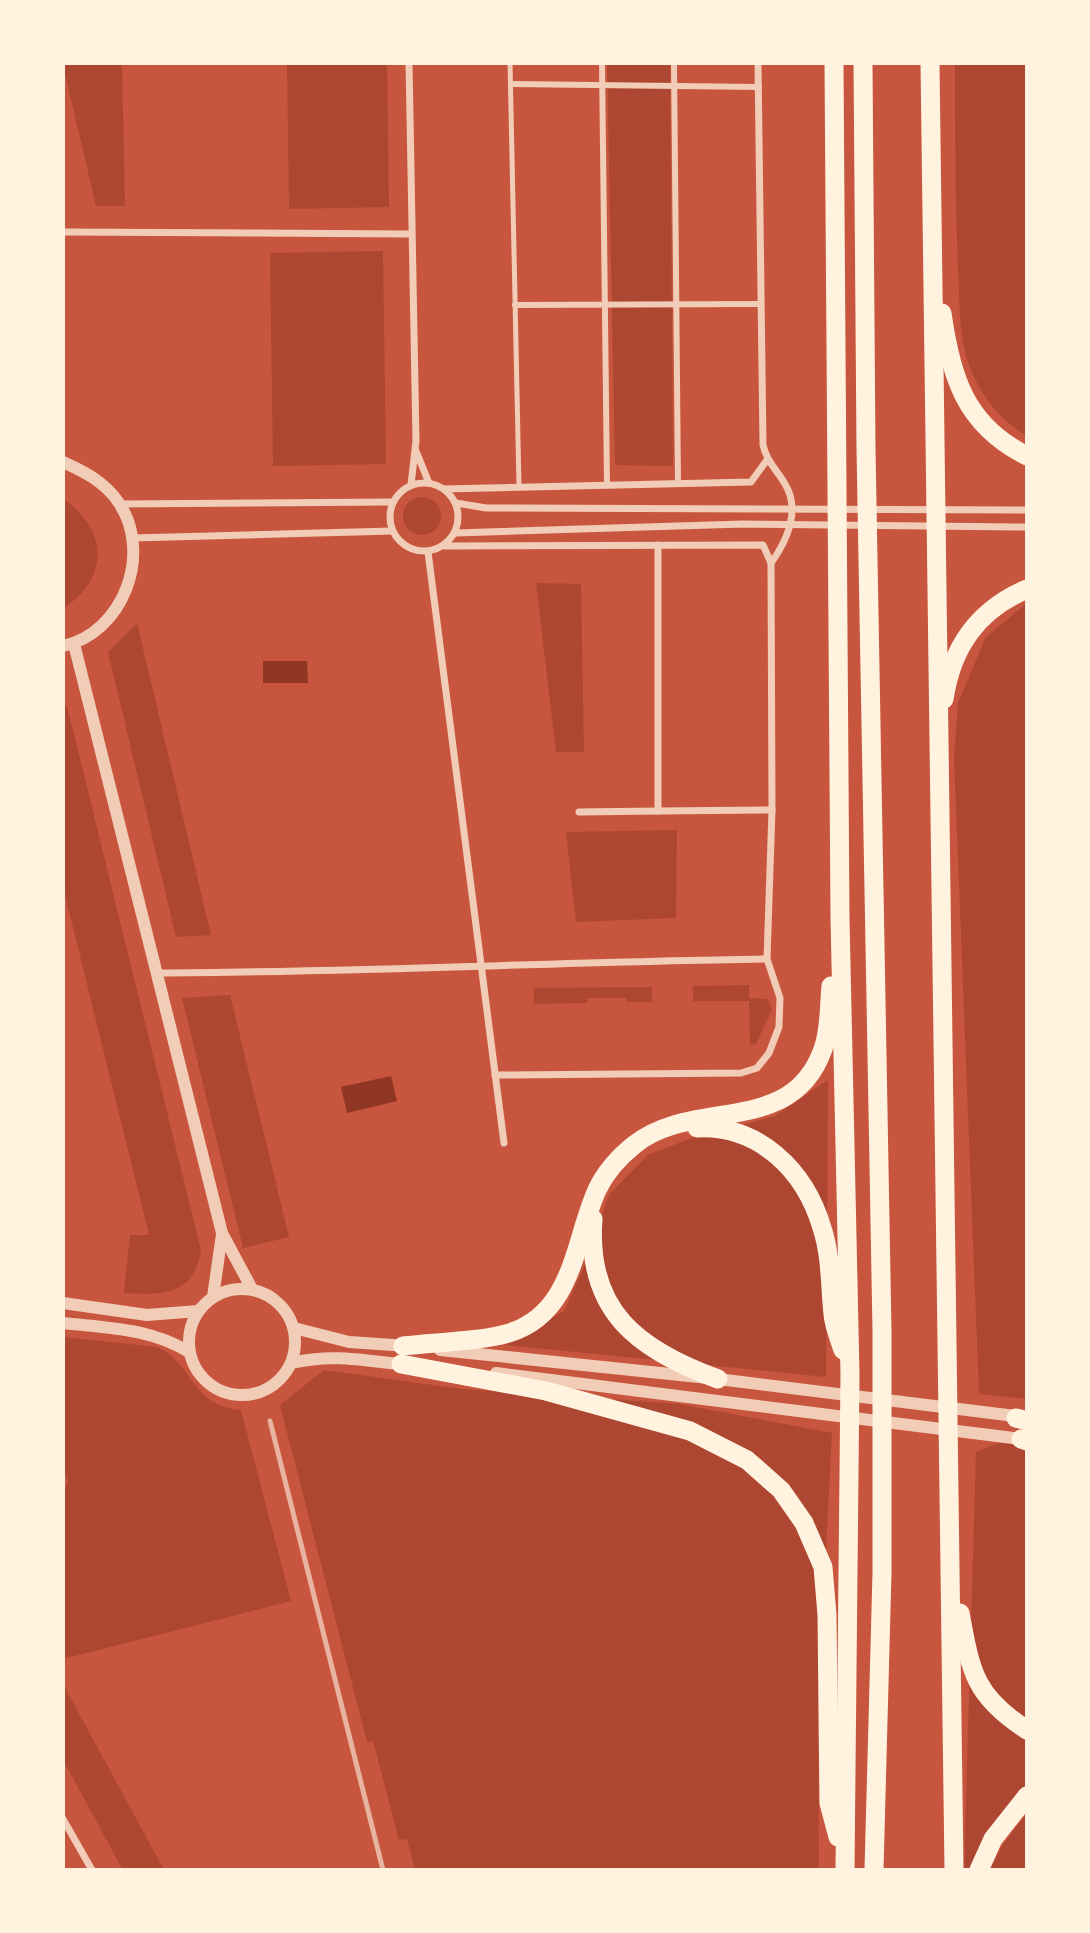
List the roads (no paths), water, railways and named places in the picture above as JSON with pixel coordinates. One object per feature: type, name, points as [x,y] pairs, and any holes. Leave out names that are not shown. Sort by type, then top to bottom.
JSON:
[{"type":"highway","points":[[834,63],[840,918],[850,1374],[845,1866]]},
{"type":"highway","points":[[863,63],[866,449],[882,1331],[882,1573],[874,1870]]},
{"type":"highway","points":[[930,63],[930,229],[954,1870]]},
{"type":"highway","points":[[930,229],[948,356],[956,381],[968,407],[987,429],[1027,456]]},
{"type":"highway","points":[[938,745],[946,689],[959,652],[975,624],[1000,601],[1027,589]]},
{"type":"highway","points":[[402,1355],[509,1333],[538,1318],[559,1295],[572,1269],[584,1224],[598,1187],[616,1162],[636,1143],[664,1129],[695,1119],[758,1110],[802,1087],[824,1049],[840,918]]},
{"type":"highway","points":[[664,1129],[709,1127],[742,1133],[772,1149],[796,1174],[822,1228],[830,1269],[833,1317],[850,1374]]},
{"type":"highway","points":[[598,1187],[592,1238],[596,1278],[611,1310],[641,1340],[678,1364],[718,1379]]},
{"type":"highway","points":[[402,1355],[690,1431],[747,1460],[781,1490],[804,1523],[823,1567],[827,1615],[829,1803],[845,1866]]},
{"type":"highway","points":[[950,1560],[967,1652],[980,1691],[1003,1714],[1027,1730]]},
{"type":"highway","points":[[979,1870],[993,1839],[1027,1796]]},
{"type":"street","points":[[409,63],[415,449],[411,485]]},
{"type":"street","points":[[602,63],[607,484]]},
{"type":"street","points":[[674,63],[678,483]]},
{"type":"street","points":[[758,63],[759,304],[763,445],[767,460],[787,486],[793,516],[783,546],[771,563]]},
{"type":"street","points":[[511,84],[759,87]]},
{"type":"street","points":[[63,232],[411,234]]},
{"type":"street","points":[[516,305],[759,304]]},
{"type":"street","points":[[415,449],[429,483]]},
{"type":"street","points":[[495,1075],[741,1073],[757,1068],[769,1053],[779,1027],[780,999],[767,959],[772,810],[771,563],[762,545],[445,546],[428,552],[408,548],[393,531],[389,518],[393,502],[411,485],[429,483],[444,489],[751,482],[767,460]]},
{"type":"street","points":[[63,462],[93,476],[119,504],[132,538],[132,571],[122,601],[101,627],[68,645],[157,973],[222,1233],[251,1289]]},
{"type":"street","points":[[444,489],[456,503],[459,519],[456,533],[445,546]]},
{"type":"street","points":[[119,504],[393,502]]},
{"type":"street","points":[[456,503],[486,508],[1027,510]]},
{"type":"street","points":[[456,533],[743,524],[1027,527]]},
{"type":"street","points":[[132,538],[393,531]]},
{"type":"street","points":[[658,545],[658,811]]},
{"type":"street","points":[[428,552],[504,1143]]},
{"type":"street","points":[[579,812],[772,810]]},
{"type":"street","points":[[157,973],[370,971],[481,964],[767,959]]},
{"type":"street","points":[[213,1297],[222,1233]]},
{"type":"street","points":[[232,1289],[251,1289],[278,1302],[294,1328],[296,1346],[291,1363],[282,1378],[253,1395],[236,1395],[219,1391],[205,1381],[195,1368],[189,1352],[189,1338],[198,1311],[213,1297],[232,1289]]},
{"type":"street","points":[[63,1303],[147,1315],[198,1311]]},
{"type":"street","points":[[63,1323],[146,1332],[170,1340],[189,1352]]},
{"type":"street","points":[[294,1328],[402,1355],[528,1376],[719,1401],[1024,1427]]},
{"type":"street","points":[[291,1363],[314,1358],[402,1355],[718,1379],[1024,1427]]},
{"type":"street","points":[[63,1819],[92,1870]]},
{"type":"lane","points":[[510,63],[519,486]]},
{"type":"railway","points":[[270,1421],[383,1870]]}]
